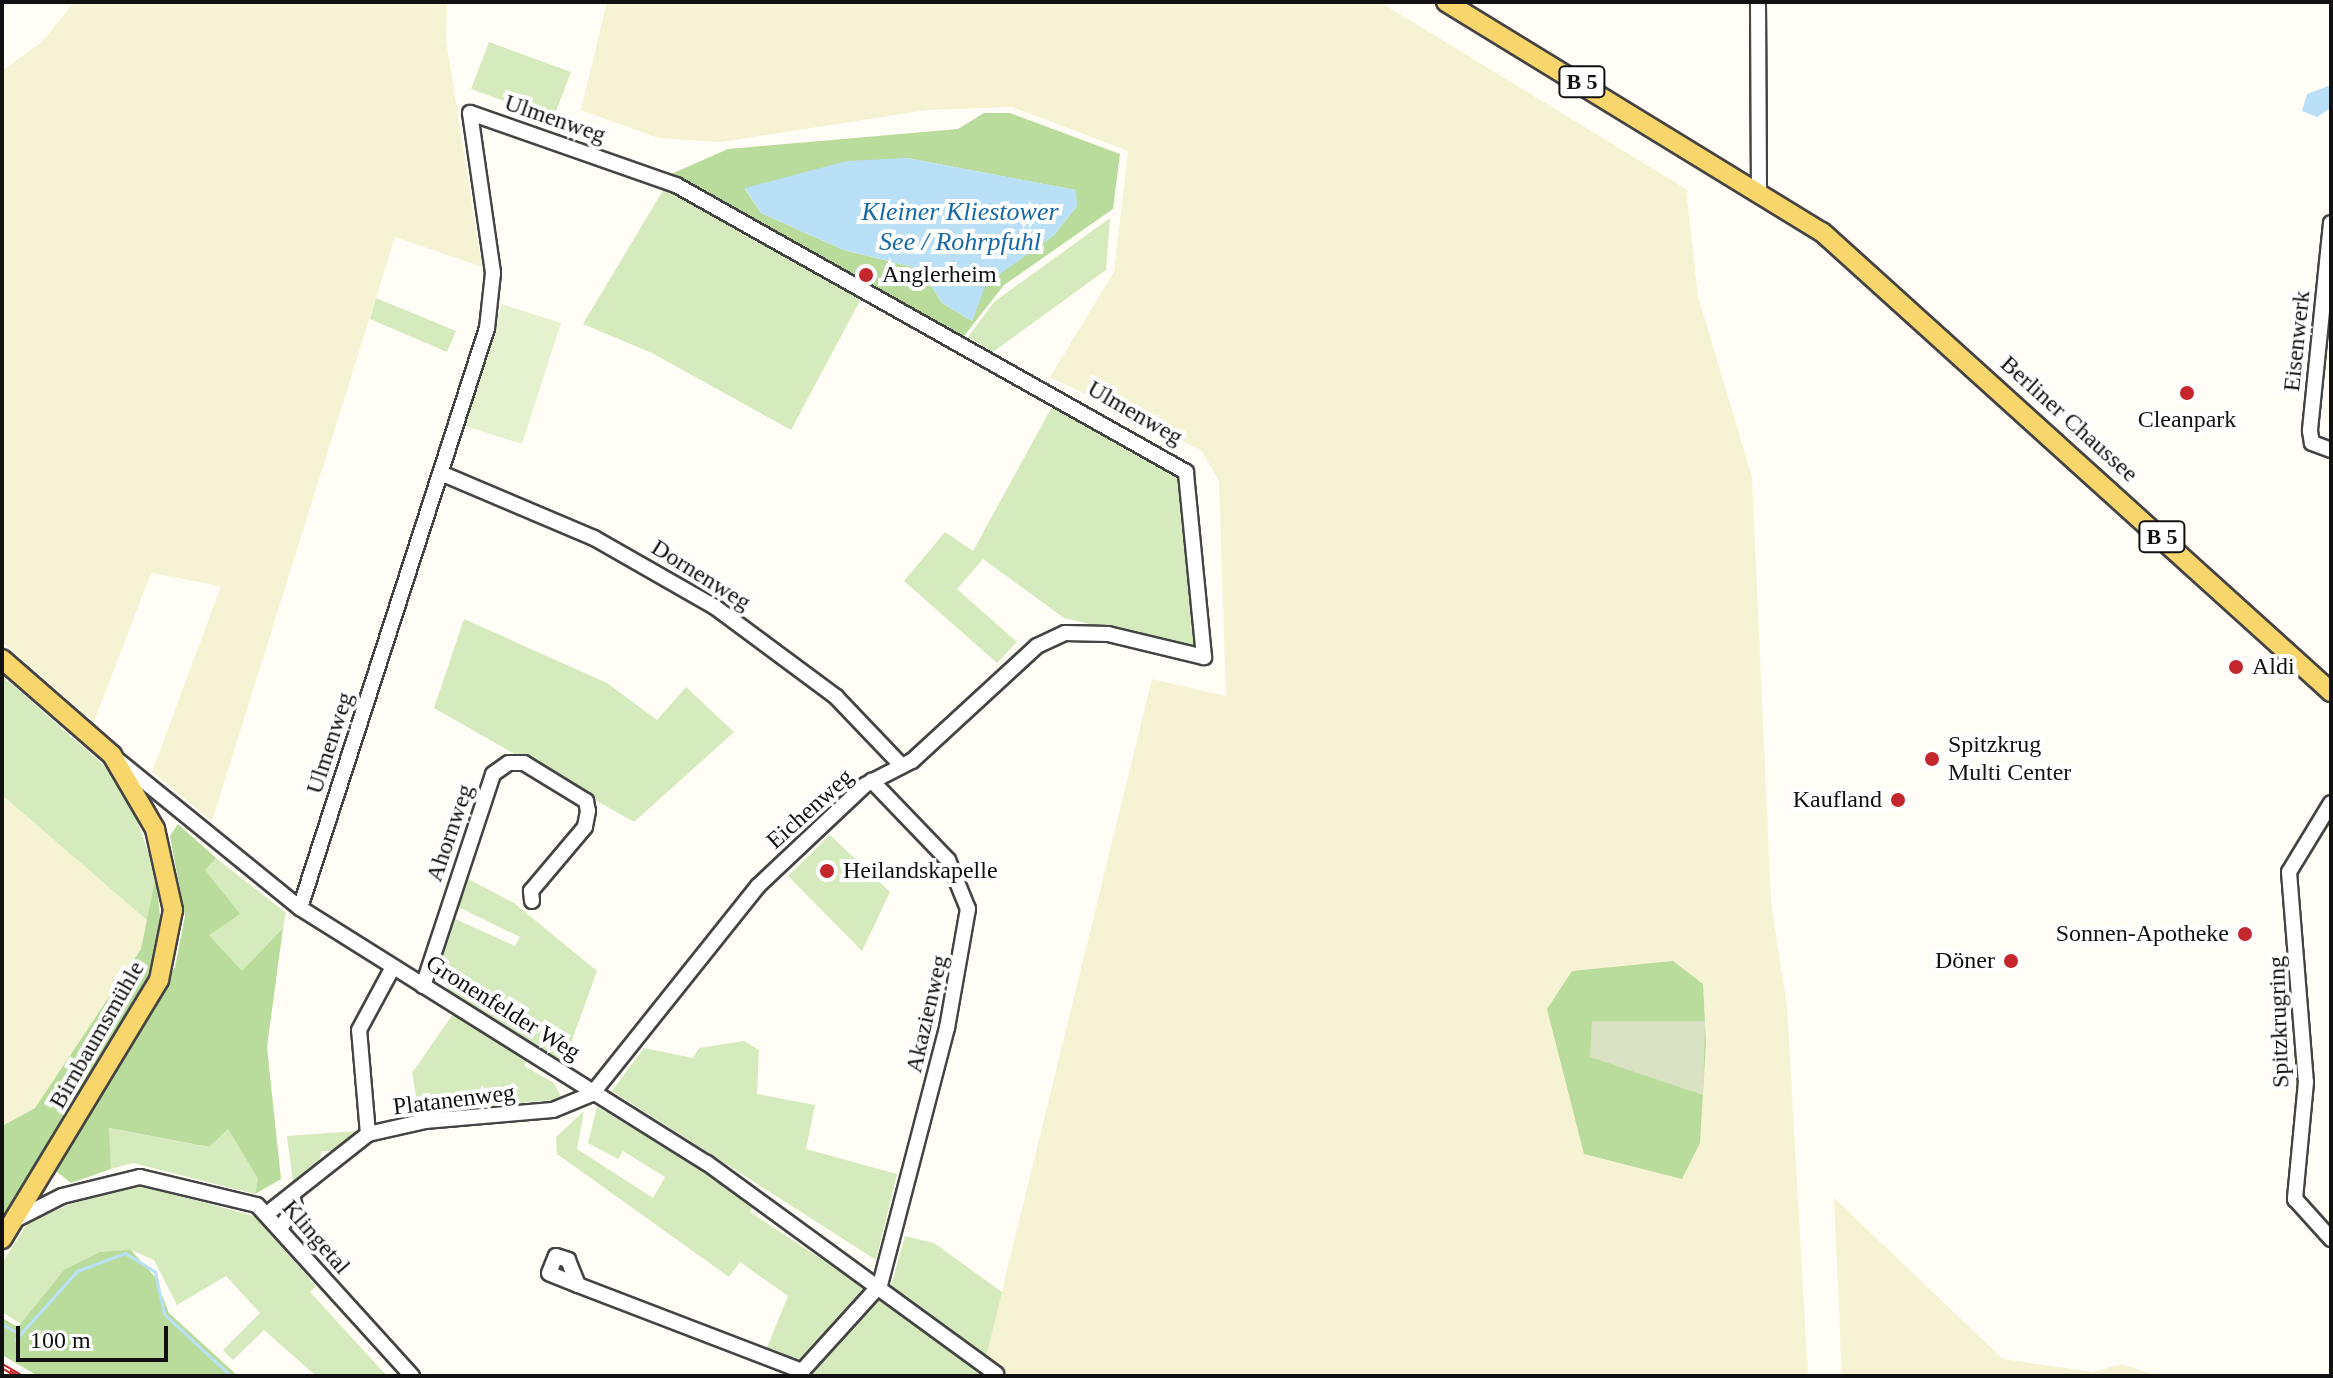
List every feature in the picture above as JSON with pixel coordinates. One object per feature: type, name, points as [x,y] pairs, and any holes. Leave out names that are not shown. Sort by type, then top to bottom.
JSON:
[{"type":"main road","name":"Berliner Chaussee","points":[[1446,2],[1763,186],[1852,245],[2331,680]]},
{"type":"main road","name":"Berliner Chaussee","points":[[1763,186],[1918,314],[2331,692]]},
{"type":"main road","name":"Gronenfelder Weg","points":[[2,659],[112,755]]},
{"type":"main road","name":"Birnbaumsmühle","points":[[2,1239],[159,980],[172,935],[164,855],[112,755]]},
{"type":"street","points":[[1758,2],[1763,186]]},
{"type":"street","name":"Ulmenweg","points":[[300,908],[443,474],[491,302],[470,113],[676,185],[1177,461],[1193,485],[1204,657]]},
{"type":"street","name":"Eisenwerk","points":[[2331,223],[2310,431],[2312,443],[2331,450]]},
{"type":"street","name":"Dornenweg","points":[[443,474],[594,538],[715,607],[836,697],[902,766]]},
{"type":"street","name":"Eichenweg","points":[[592,1094],[758,886],[872,781],[902,766],[1009,666],[1065,633],[1108,634],[1204,657]]},
{"type":"street","name":"Gronenfelder Weg","points":[[112,755],[178,812],[300,908],[592,1094],[707,1163],[880,1285],[996,1374]]},
{"type":"street","name":"Ahornweg","points":[[423,986],[493,774],[509,763],[537,770],[586,801],[588,811],[585,827],[531,891],[532,901]]},
{"type":"street","name":"Akazienweg","points":[[872,781],[948,860],[968,909],[947,1028],[880,1285]]},
{"type":"street","name":"Spitzkrugring","points":[[2331,803],[2289,872],[2306,1082],[2295,1199],[2331,1239]]},
{"type":"street","points":[[368,1134],[359,1030],[393,967]]},
{"type":"street","name":"Platanenweg","points":[[268,1213],[368,1134],[425,1121],[553,1110],[592,1094]]},
{"type":"street","name":"Klingetal","points":[[13,1221],[62,1196],[140,1177],[217,1192],[268,1213],[412,1376]]},
{"type":"street","points":[[36,1184],[62,1196]]},
{"type":"street","points":[[281,1227],[295,1207],[292,1195]]},
{"type":"street","points":[[578,1285],[802,1371],[880,1285]]},
{"type":"shaded area","points":[[74,2],[447,2],[446,40],[482,267],[395,237],[212,821],[152,772],[221,586],[151,573],[94,722],[2,642],[2,71],[43,41]]},
{"type":"shaded area","points":[[607,2],[1380,2],[1686,189],[1698,296],[1752,477],[1771,902],[1787,1006],[1808,1376],[1000,1376],[1004,1369],[986,1356],[1152,679],[1226,696],[1219,481],[1201,450],[1050,377],[1114,272],[1128,151],[1012,107],[927,110],[721,142],[658,138],[581,110]]},
{"type":"shaded area","points":[[2,795],[149,922],[141,949],[35,1108],[2,1126]]},
{"type":"shaded area","points":[[1834,1198],[2003,1359],[2093,1372],[2122,1364],[2158,1376],[1842,1376]]},
{"type":"green space","points":[[489,42],[571,72],[553,119],[471,89]]},
{"type":"green space","points":[[984,113],[1010,113],[1120,154],[1113,209],[1004,285],[964,336],[671,174],[728,149],[958,129]],"holes":[[[907,158],[1075,190],[1077,206],[1054,235],[985,284],[972,321],[942,303],[921,269],[844,250],[761,213],[745,189]]]},
{"type":"green space","points":[[665,187],[862,297],[791,430],[652,353],[583,324]]},
{"type":"green space","points":[[1110,218],[1106,270],[993,352],[968,337],[994,302]]},
{"type":"green space","points":[[376,298],[456,331],[447,352],[370,319]]},
{"type":"green space","points":[[502,304],[561,323],[522,444],[463,425]]},
{"type":"green space","points":[[1054,403],[1183,479],[1197,649],[1064,618],[983,559],[957,589],[1017,642],[997,663],[904,581],[945,532],[973,551]]},
{"type":"green space","points":[[464,619],[607,683],[657,720],[686,687],[734,732],[634,822],[434,708]]},
{"type":"green space","points":[[2,676],[107,768],[130,799],[156,876],[149,922],[2,795]]},
{"type":"green space","points":[[178,824],[216,858],[205,870],[240,914],[209,935],[242,971],[283,928],[267,1047],[281,1179],[255,1194],[258,1179],[228,1129],[209,1147],[109,1128],[111,1169],[71,1183],[53,1169],[175,967],[185,916],[170,836]]},
{"type":"green space","points":[[830,835],[890,892],[862,951],[788,876]]},
{"type":"green space","points":[[216,858],[286,913],[283,928],[242,972],[209,935],[205,869]]},
{"type":"green space","points":[[156,876],[161,926],[147,980],[2,1220],[2,1126],[35,1108],[141,949]]},
{"type":"green space","points":[[468,879],[514,903],[597,971],[562,1068],[448,992],[442,950],[451,917],[515,946],[520,937],[456,906]]},
{"type":"green space","points":[[1673,961],[1703,984],[1706,1043],[1700,1143],[1682,1179],[1584,1154],[1547,1009],[1572,971]]},
{"type":"green space","points":[[453,1014],[528,1060],[524,1066],[554,1083],[562,1099],[419,1112],[412,1073]]},
{"type":"green space","points":[[1592,1021],[1705,1021],[1703,1095],[1590,1057]]},
{"type":"green space","points":[[744,1041],[759,1050],[757,1094],[815,1105],[806,1149],[897,1174],[876,1260],[612,1091],[644,1048],[693,1058],[699,1048]]},
{"type":"green space","points":[[597,1107],[697,1166],[754,1205],[750,1212],[868,1290],[817,1353],[792,1361],[766,1350],[788,1296],[740,1262],[729,1277],[557,1154],[556,1137],[584,1111],[577,1149],[653,1198],[665,1177],[623,1151],[618,1159],[588,1143]]},
{"type":"green space","points":[[108,1128],[208,1147],[228,1129],[258,1179],[255,1194],[133,1163],[111,1169]]},
{"type":"green space","points":[[356,1131],[335,1151],[322,1151],[318,1164],[293,1182],[287,1136]]},
{"type":"green space","points":[[138,1185],[254,1216],[316,1286],[310,1292],[387,1376],[316,1376],[264,1330],[233,1360],[223,1350],[260,1313],[226,1276],[177,1305],[154,1260],[131,1250],[64,1270],[21,1324],[2,1312],[2,1263],[28,1223],[81,1199]]},
{"type":"green space","points":[[905,1236],[934,1243],[1002,1292],[985,1362],[891,1286]]},
{"type":"green space","points":[[131,1250],[155,1277],[169,1313],[238,1376],[38,1376],[2,1355],[2,1318],[18,1327],[64,1270],[100,1252]]},
{"type":"green space","points":[[879,1294],[992,1376],[811,1376]]},
{"type":"water","points":[[2331,85],[2329,109],[2317,117],[2302,111],[2307,94]]},
{"type":"water","name":"Kleiner Kliestower See / Rohrpfuhl","points":[[907,158],[1076,190],[1077,206],[1054,235],[986,284],[972,321],[942,303],[921,269],[844,250],[761,213],[745,188],[847,161]]},
{"type":"waterway","points":[[15,1340],[77,1271],[125,1253],[155,1272],[164,1314],[231,1376]]},
{"type":"waterway","points":[[2,1324],[19,1334]]},
{"type":"railway","points":[[2,1366],[19,1376]]},
{"type":"place","name":"Anglerheim","points":[[866,275]]},
{"type":"place","name":"Cleanpark","points":[[2187,393]]},
{"type":"place","name":"Aldi","points":[[2236,667]]},
{"type":"place","name":"Spitzkrug Multi Center","points":[[1932,759]]},
{"type":"place","name":"Kaufland","points":[[1898,800]]},
{"type":"place","name":"Heilandskapelle","points":[[827,871]]},
{"type":"place","name":"Sonnen-Apotheke","points":[[2245,934]]},
{"type":"place","name":"Döner","points":[[2011,961]]}]
